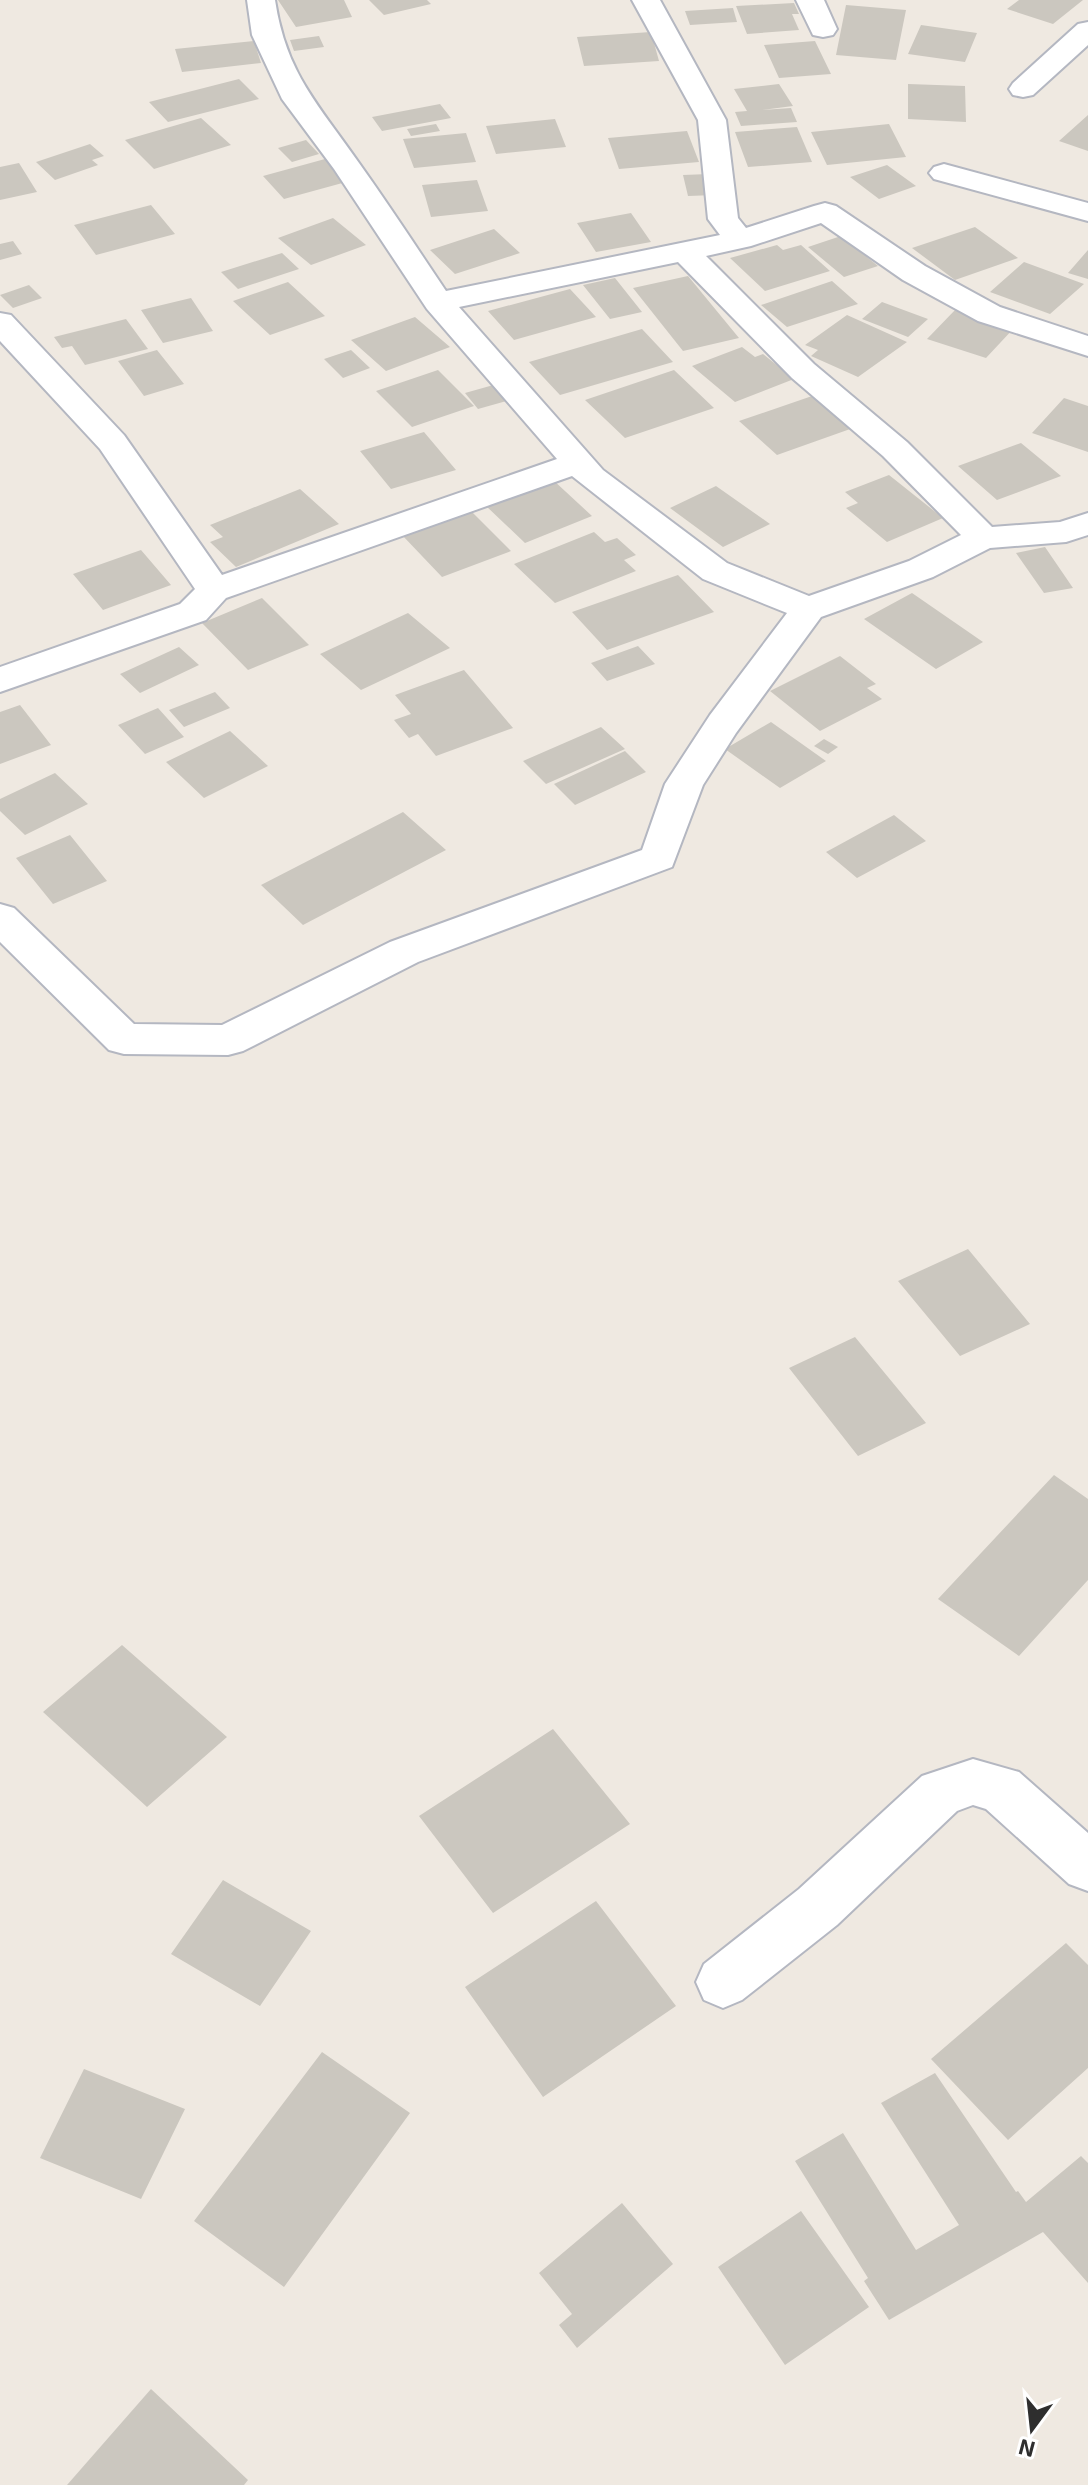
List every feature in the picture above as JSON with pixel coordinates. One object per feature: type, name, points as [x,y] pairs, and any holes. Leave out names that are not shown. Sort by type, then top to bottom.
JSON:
[{"type":"street","points":[[261,0],[266,35],[296,99],[346,165],[438,302],[591,477],[715,571],[808,609]]},
{"type":"street","points":[[646,0],[712,120],[723,219],[740,240]]},
{"type":"street","points":[[810,0],[823,29]]},
{"type":"street","points":[[1023,89],[1088,30]]},
{"type":"street","points":[[944,173],[1088,212]]},
{"type":"street","points":[[438,302],[740,240],[825,212],[914,273],[989,314],[1088,346]]},
{"type":"street","points":[[683,250],[803,371],[895,449],[983,538]]},
{"type":"street","points":[[0,322],[112,442],[214,590]]},
{"type":"street","points":[[0,680],[193,612],[214,590],[579,462]]},
{"type":"street","points":[[0,918],[124,1039],[228,1040],[404,952],[658,858],[684,784],[723,724],[808,609],[921,569],[983,538],[1066,532],[1088,523]]},
{"type":"street","points":[[723,1982],[818,1907],[940,1793],[973,1782],[1001,1789],[1088,1867]]},
{"type":"building","points":[[278,0],[344,0],[352,17],[296,27]]},
{"type":"building","points":[[369,0],[427,0],[431,4],[384,15]]},
{"type":"building","points":[[1019,0],[1083,0],[1053,24],[1007,9]]},
{"type":"building","points":[[794,3],[799,14],[792,14],[799,30],[747,34],[736,6]]},
{"type":"building","points":[[846,5],[906,10],[896,60],[836,55]]},
{"type":"building","points":[[733,8],[737,22],[690,25],[685,11]]},
{"type":"building","points":[[921,25],[977,33],[965,62],[908,54]]},
{"type":"building","points":[[651,32],[659,61],[584,66],[577,37]]},
{"type":"building","points":[[319,36],[324,47],[294,51],[290,40]]},
{"type":"building","points":[[254,41],[261,63],[182,72],[175,49]]},
{"type":"building","points":[[815,41],[831,74],[779,78],[764,45]]},
{"type":"building","points":[[239,79],[259,99],[168,122],[149,102]]},
{"type":"building","points":[[779,84],[793,106],[761,110],[791,108],[797,122],[741,126],[735,112],[747,111],[734,89]]},
{"type":"building","points":[[908,84],[965,86],[966,122],[908,119]]},
{"type":"building","points":[[440,104],[451,118],[382,131],[372,117]]},
{"type":"building","points":[[1088,115],[1088,151],[1059,141]]},
{"type":"building","points":[[201,118],[231,145],[154,169],[125,140]]},
{"type":"building","points":[[555,119],[566,147],[496,154],[486,126]]},
{"type":"building","points":[[436,124],[440,131],[411,136],[407,129]]},
{"type":"building","points":[[889,124],[906,157],[827,165],[811,132]]},
{"type":"building","points":[[797,127],[812,162],[748,167],[735,132]]},
{"type":"building","points":[[687,131],[699,162],[619,169],[608,138]]},
{"type":"building","points":[[466,133],[476,162],[414,168],[403,139]]},
{"type":"building","points":[[306,140],[319,154],[292,162],[278,148]]},
{"type":"building","points":[[90,144],[104,156],[92,160],[98,165],[55,180],[36,162]]},
{"type":"building","points":[[325,159],[346,182],[284,199],[263,176]]},
{"type":"building","points":[[19,163],[37,192],[0,200],[0,167]]},
{"type":"building","points":[[887,165],[916,186],[879,199],[850,177]]},
{"type":"building","points":[[709,174],[715,195],[688,196],[683,175]]},
{"type":"building","points":[[477,180],[488,211],[431,217],[422,185]]},
{"type":"building","points":[[151,205],[175,234],[96,255],[74,225]]},
{"type":"building","points":[[631,213],[651,242],[596,252],[577,223]]},
{"type":"building","points":[[333,218],[366,245],[311,265],[278,238]]},
{"type":"building","points":[[975,227],[1018,258],[955,280],[912,248]]},
{"type":"building","points":[[494,229],[520,253],[455,274],[430,250]]},
{"type":"building","points":[[841,236],[878,266],[844,277],[808,247]]},
{"type":"building","points":[[13,241],[22,254],[0,260],[0,244]]},
{"type":"building","points":[[777,245],[783,250],[801,245],[830,271],[765,291],[730,258]]},
{"type":"building","points":[[1088,250],[1088,279],[1068,273]]},
{"type":"building","points":[[282,253],[299,269],[238,289],[221,272]]},
{"type":"building","points":[[1024,262],[1084,284],[1050,314],[990,292]]},
{"type":"building","points":[[688,276],[739,338],[683,351],[633,288]]},
{"type":"building","points":[[615,278],[642,312],[610,319],[583,285]]},
{"type":"building","points":[[832,281],[858,304],[787,327],[761,305]]},
{"type":"building","points":[[288,282],[325,316],[270,335],[233,301]]},
{"type":"building","points":[[29,285],[42,298],[13,308],[0,295]]},
{"type":"building","points":[[570,289],[596,317],[514,340],[488,311]]},
{"type":"building","points":[[191,298],[213,331],[163,343],[141,310]]},
{"type":"building","points":[[882,302],[928,319],[908,337],[862,319]]},
{"type":"building","points":[[955,310],[1014,328],[986,358],[927,339]]},
{"type":"building","points":[[847,315],[907,342],[858,377],[811,356],[818,350],[805,345]]},
{"type":"building","points":[[415,317],[450,347],[386,371],[351,340]]},
{"type":"building","points":[[126,319],[148,349],[85,365],[72,346],[62,348],[54,337]]},
{"type":"building","points":[[642,329],[673,362],[560,395],[529,362]]},
{"type":"building","points":[[742,347],[755,357],[763,354],[794,379],[735,402],[692,366]]},
{"type":"building","points":[[157,350],[184,384],[144,396],[118,361]]},
{"type":"building","points":[[351,350],[370,368],[343,378],[324,359]]},
{"type":"building","points":[[438,370],[474,406],[412,427],[376,391]]},
{"type":"building","points":[[674,370],[714,408],[625,438],[585,400]]},
{"type":"building","points":[[497,384],[510,400],[478,409],[465,393]]},
{"type":"building","points":[[815,395],[853,428],[777,455],[739,421]]},
{"type":"building","points":[[1064,398],[1088,406],[1088,452],[1032,433]]},
{"type":"building","points":[[424,432],[456,470],[391,489],[360,451]]},
{"type":"building","points":[[1021,443],[1061,476],[997,500],[958,466]]},
{"type":"building","points":[[889,475],[943,518],[887,542],[846,508],[858,503],[845,492]]},
{"type":"building","points":[[552,479],[592,516],[525,543],[485,505]]},
{"type":"building","points":[[716,486],[770,524],[723,547],[670,508]]},
{"type":"building","points":[[300,489],[339,524],[236,567],[210,542],[223,537],[210,525]]},
{"type":"building","points":[[470,510],[511,551],[442,577],[402,535]]},
{"type":"building","points":[[594,532],[605,542],[617,538],[636,555],[624,560],[636,571],[555,603],[514,564]]},
{"type":"building","points":[[1045,547],[1073,588],[1044,593],[1016,553]]},
{"type":"building","points":[[141,550],[171,585],[103,610],[73,574]]},
{"type":"building","points":[[678,575],[714,612],[607,650],[572,612]]},
{"type":"building","points":[[912,593],[983,642],[936,669],[864,619]]},
{"type":"building","points":[[262,598],[309,645],[248,670],[202,623]]},
{"type":"building","points":[[408,613],[450,648],[361,690],[320,654]]},
{"type":"building","points":[[638,646],[655,664],[607,681],[591,663]]},
{"type":"building","points":[[179,647],[199,665],[140,693],[120,674]]},
{"type":"building","points":[[840,656],[876,684],[867,688],[882,699],[820,731],[770,691]]},
{"type":"building","points":[[464,670],[513,728],[436,756],[418,734],[409,738],[394,720],[411,714],[395,695]]},
{"type":"building","points":[[215,692],[230,708],[184,727],[169,710]]},
{"type":"building","points":[[20,705],[51,745],[0,764],[0,712]]},
{"type":"building","points":[[158,708],[184,737],[145,754],[118,725]]},
{"type":"building","points":[[771,722],[826,761],[780,788],[725,749]]},
{"type":"building","points":[[601,727],[625,749],[546,784],[523,761]]},
{"type":"building","points":[[230,731],[268,766],[204,798],[166,762]]},
{"type":"building","points":[[824,739],[838,747],[828,754],[814,746]]},
{"type":"building","points":[[625,751],[646,772],[575,805],[554,784]]},
{"type":"building","points":[[55,773],[88,804],[25,835],[0,811],[0,799]]},
{"type":"building","points":[[403,812],[446,850],[303,925],[261,885]]},
{"type":"building","points":[[894,815],[926,841],[857,878],[826,852]]},
{"type":"building","points":[[70,835],[107,881],[53,904],[16,858]]},
{"type":"building","points":[[968,1249],[1030,1324],[960,1356],[898,1281]]},
{"type":"building","points":[[855,1337],[926,1423],[858,1456],[789,1368]]},
{"type":"building","points":[[1054,1475],[1088,1499],[1088,1580],[1019,1656],[938,1599]]},
{"type":"building","points":[[122,1645],[227,1737],[147,1807],[43,1712]]},
{"type":"building","points":[[553,1729],[630,1824],[493,1913],[419,1816]]},
{"type":"building","points":[[223,1880],[311,1931],[260,2006],[171,1954]]},
{"type":"building","points":[[596,1901],[676,2006],[543,2097],[465,1987]]},
{"type":"building","points":[[1066,1943],[1088,1965],[1088,2068],[1008,2140],[931,2059]]},
{"type":"building","points":[[322,2052],[410,2113],[284,2287],[194,2221]]},
{"type":"building","points":[[84,2069],[185,2109],[141,2199],[40,2158]]},
{"type":"building","points":[[935,2073],[1016,2192],[1026,2202],[1081,2156],[1088,2163],[1088,2283],[1043,2232],[889,2320],[864,2281],[868,2278],[795,2161],[843,2133],[916,2250],[959,2225],[881,2103]]},
{"type":"building","points":[[622,2203],[673,2264],[577,2348],[559,2325],[572,2314],[539,2273]]},
{"type":"building","points":[[801,2211],[869,2307],[785,2365],[718,2267]]},
{"type":"building","points":[[151,2389],[248,2480],[244,2485],[67,2485]]}]
